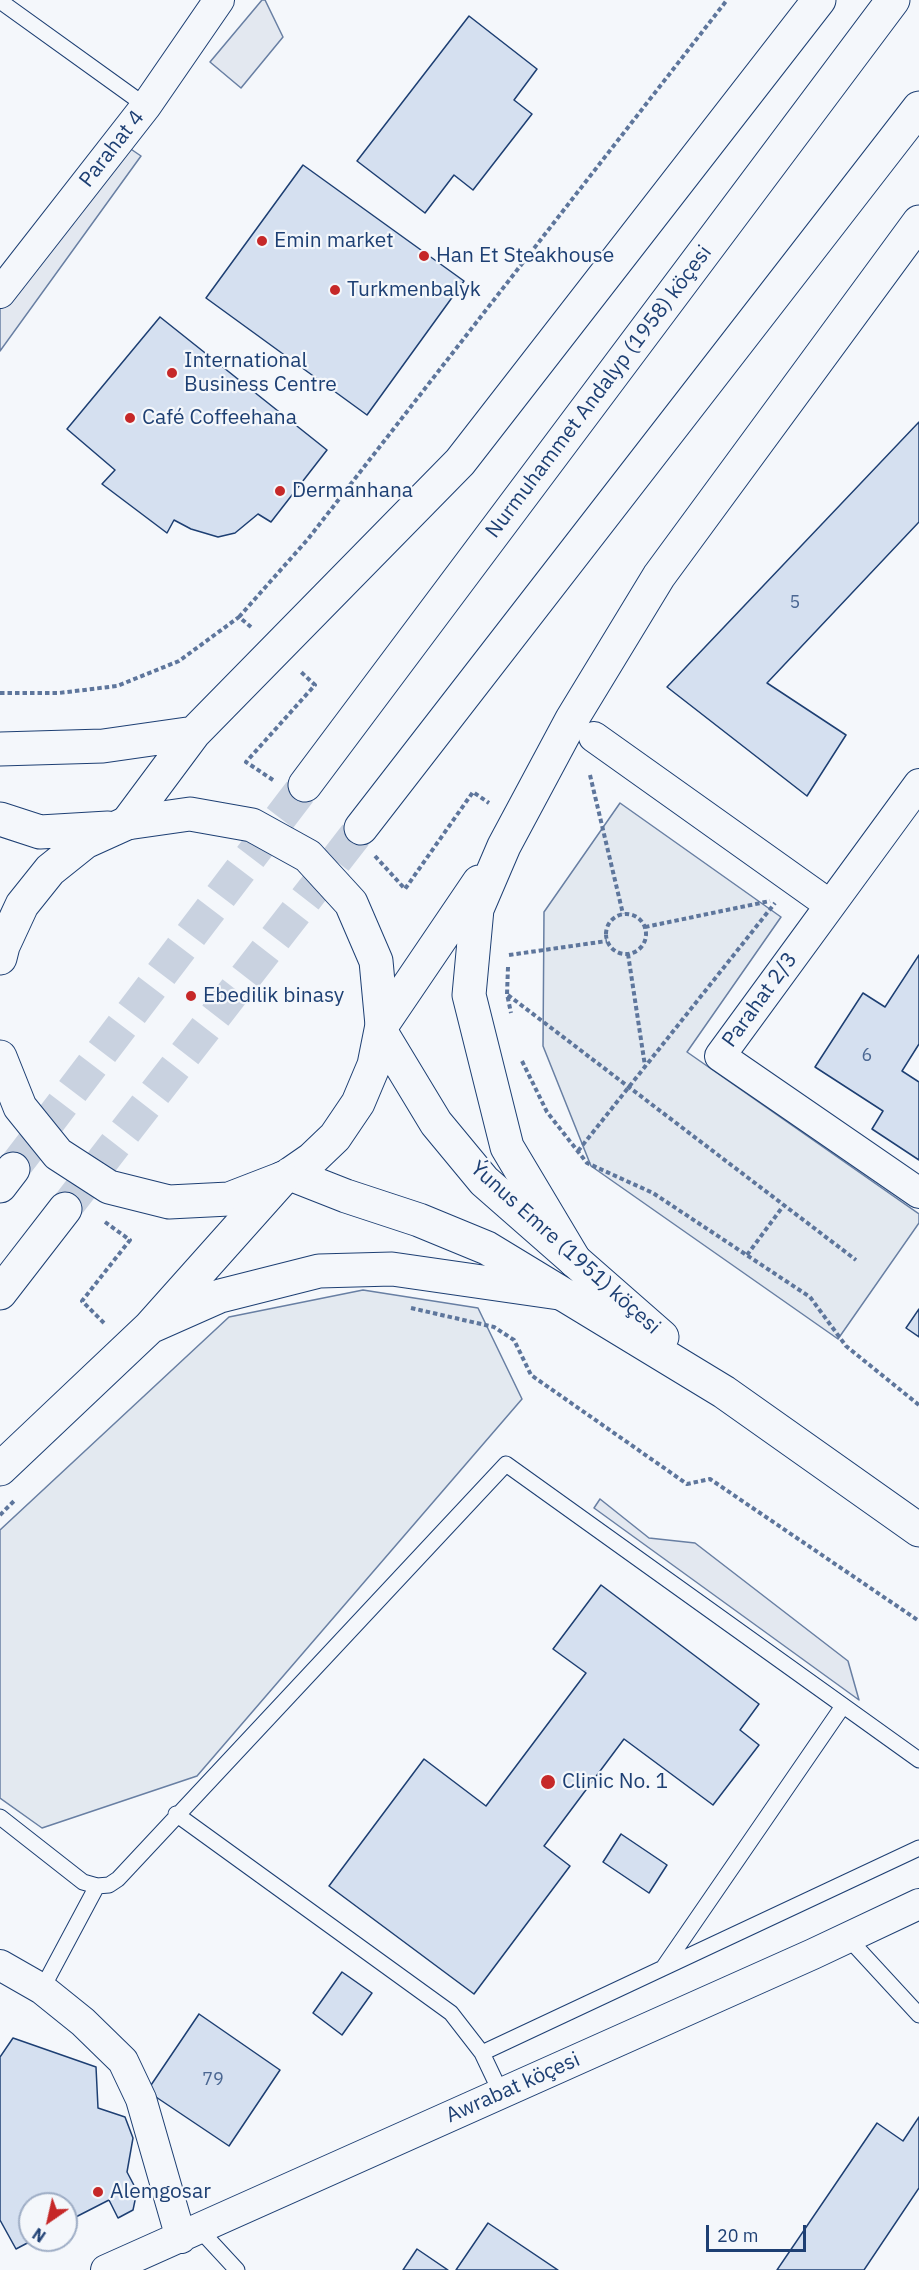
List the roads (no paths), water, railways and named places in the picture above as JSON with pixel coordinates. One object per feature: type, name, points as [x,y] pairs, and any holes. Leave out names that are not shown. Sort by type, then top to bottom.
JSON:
[{"type":"main road","points":[[0,958],[3,946],[22,905],[50,870],[86,842],[123,825],[194,733],[460,462],[819,0]]},
{"type":"main road","name":"Nurmuhammet Andalyp (1958) köçesi","points":[[305,785],[893,0]]},
{"type":"main road","points":[[361,828],[919,108]]},
{"type":"main road","points":[[575,1261],[507,1147],[470,995],[477,909],[504,846],[572,719],[659,576],[919,222]]},
{"type":"main road","points":[[0,749],[103,746],[194,733]]},
{"type":"main road","points":[[0,819],[40,832],[123,825],[190,814],[252,825],[308,856],[351,903],[376,961],[381,1029],[374,1065],[358,1103],[335,1137],[312,1159],[286,1176],[229,1199],[169,1202],[110,1187],[58,1154],[20,1107],[0,1057]]},
{"type":"main road","points":[[381,1029],[504,846]]},
{"type":"main road","name":"Ýunus Emre (1951) köçesi","points":[[381,1029],[436,1123],[484,1181],[724,1392]]},
{"type":"main road","points":[[0,1469],[139,1337],[286,1176]]},
{"type":"main road","name":"Ýunus Emre (1951) köçesi","points":[[286,1176],[419,1220],[487,1248],[724,1392],[919,1530]]},
{"type":"main road","points":[[0,1293],[65,1209]]},
{"type":"main road","points":[[139,1337],[220,1296],[319,1272],[393,1269],[559,1293]]},
{"type":"street","name":"Parahat 4","points":[[0,293],[146,106],[219,0]]},
{"type":"street","points":[[594,737],[830,905]]},
{"type":"street","name":"Parahat 2/3","points":[[913,803],[830,905],[720,1056],[919,1193]]},
{"type":"street","name":"Awrabat köçesi","points":[[106,2270],[191,2234],[919,1905]]},
{"type":"street","points":[[0,1965],[42,1989],[83,2022],[123,2061],[141,2099],[191,2234]]},
{"type":"lane","points":[[0,1],[146,106]]},
{"type":"lane","points":[[0,1817],[83,1882],[97,1886],[109,1885],[118,1879],[176,1814],[506,1464],[919,1760]]},
{"type":"lane","points":[[662,1969],[843,1706]]},
{"type":"lane","points":[[176,1814],[451,2013],[482,2053],[501,2093]]},
{"type":"lane","points":[[482,2053],[919,1848]]},
{"type":"lane","points":[[42,1989],[97,1886]]},
{"type":"lane","points":[[848,1938],[919,2014]]},
{"type":"lane","points":[[191,2234],[237,2270]]},
{"type":"tunnel","points":[[13,1169],[305,785]]},
{"type":"tunnel","points":[[65,1209],[361,828]]},
{"type":"place","name":"Emin market","points":[[262,241]]},
{"type":"place","name":"Han Et Steakhouse","points":[[424,256]]},
{"type":"place","name":"Turkmenbalyk","points":[[335,290]]},
{"type":"place","name":"International Business Centre","points":[[172,373]]},
{"type":"place","name":"Café Coffeehana","points":[[130,418]]},
{"type":"place","name":"Dermanhana","points":[[280,491]]},
{"type":"place","name":"Ebedilik binasy","points":[[191,996]]},
{"type":"place","name":"Clinic No. 1","points":[[548,1782]]},
{"type":"place","name":"Alemgosar","points":[[98,2192]]}]
